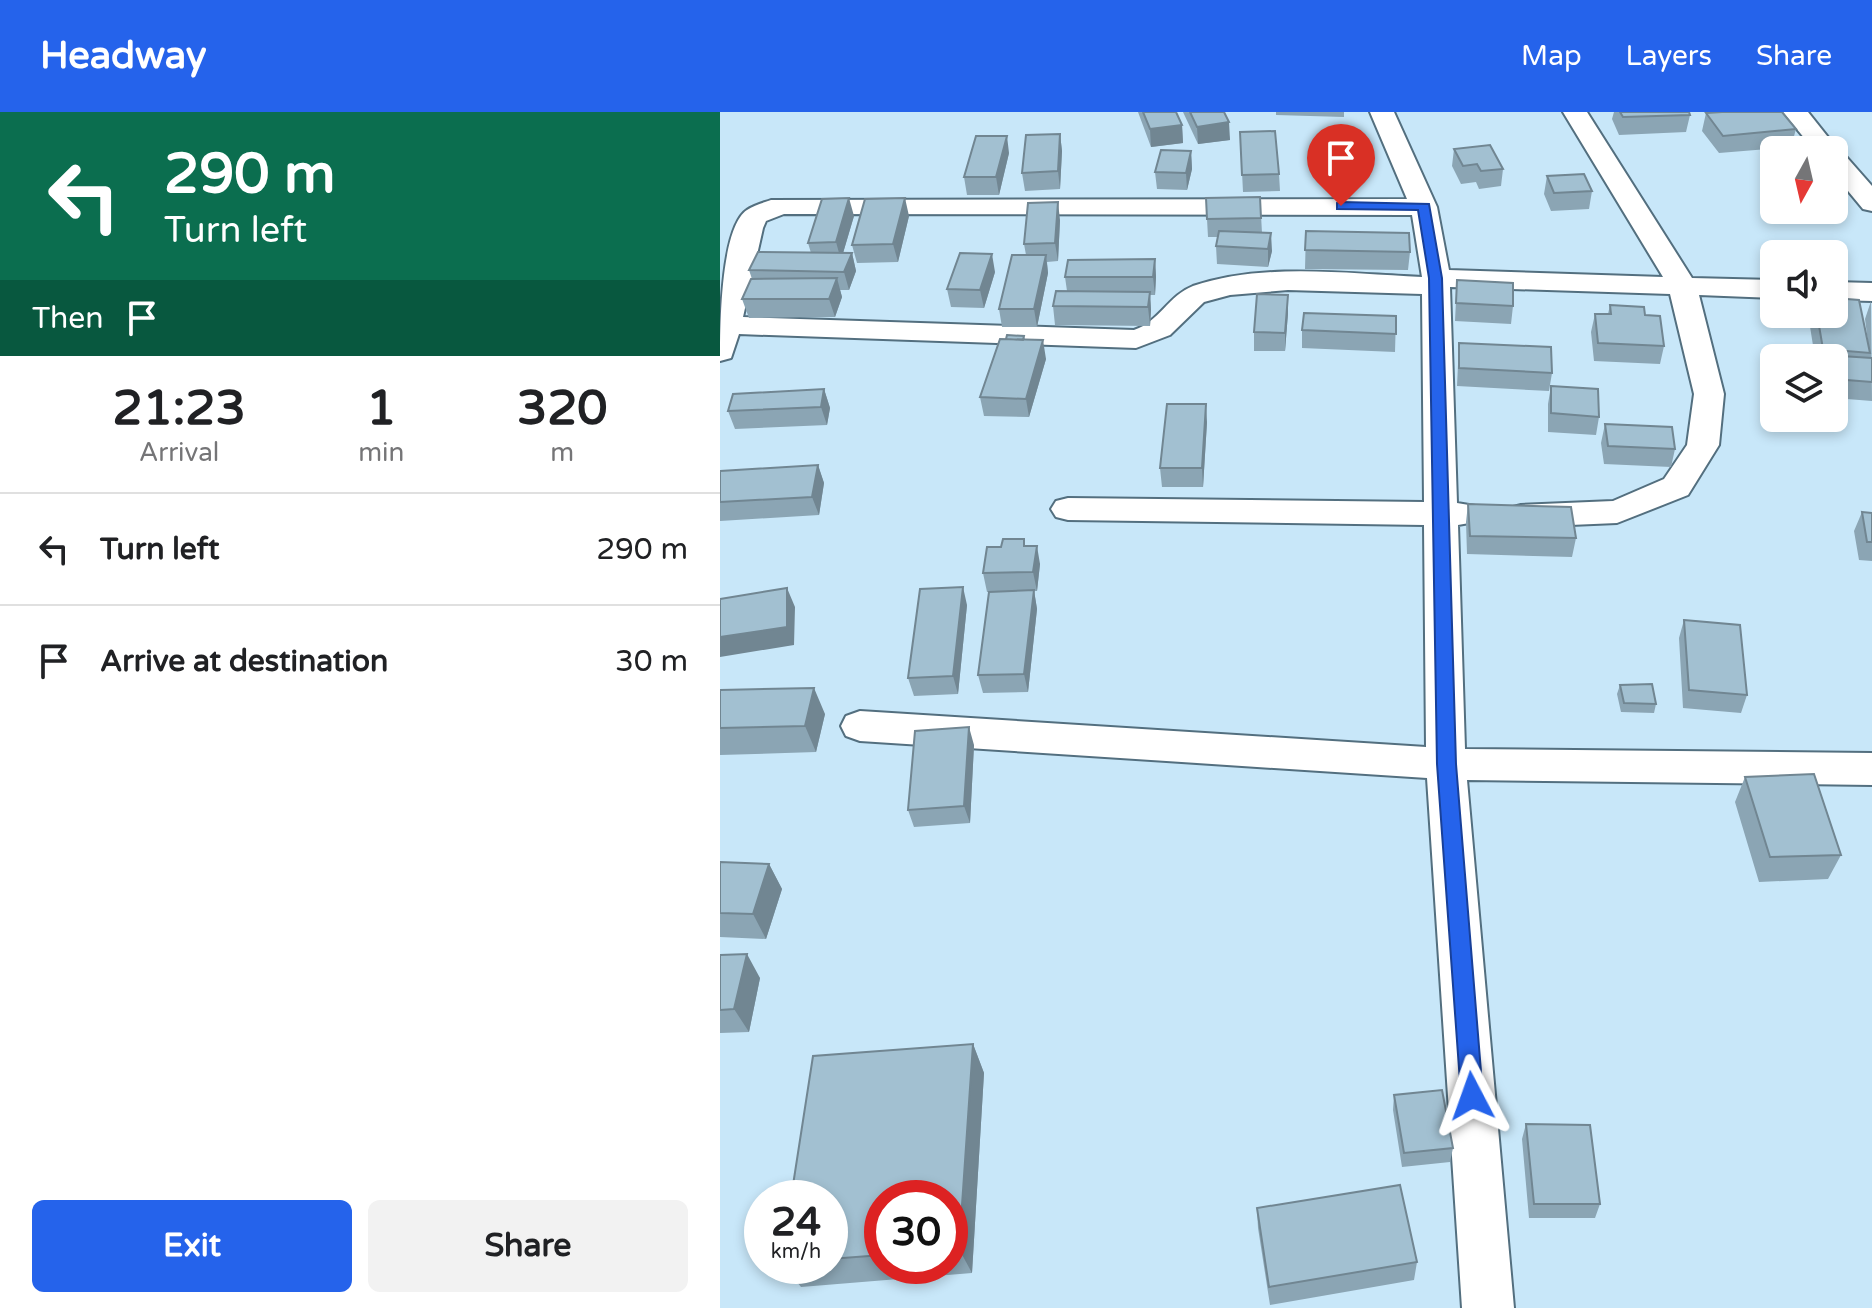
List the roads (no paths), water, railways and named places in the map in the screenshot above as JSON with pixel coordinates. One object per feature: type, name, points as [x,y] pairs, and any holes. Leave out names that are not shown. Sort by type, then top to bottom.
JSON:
[{"type":"street","points":[[1382,112],[1424,207],[1436,282],[1446,764],[1488,1308]]},
{"type":"street","points":[[1068,509],[1546,517],[1617,512],[1676,487],[1703,445],[1709,394],[1682,285],[1575,112]]},
{"type":"street","points":[[1795,112],[1815,136]]},
{"type":"street","points":[[1848,175],[1872,203]]},
{"type":"street","points":[[1424,207],[780,206],[755,216],[749,228],[722,334],[1136,339],[1154,335],[1168,326],[1182,305],[1201,293],[1289,283],[1436,282],[1760,288]]},
{"type":"street","points":[[1848,291],[1872,292]]},
{"type":"street","points":[[860,726],[1446,764],[1872,769]]}]
